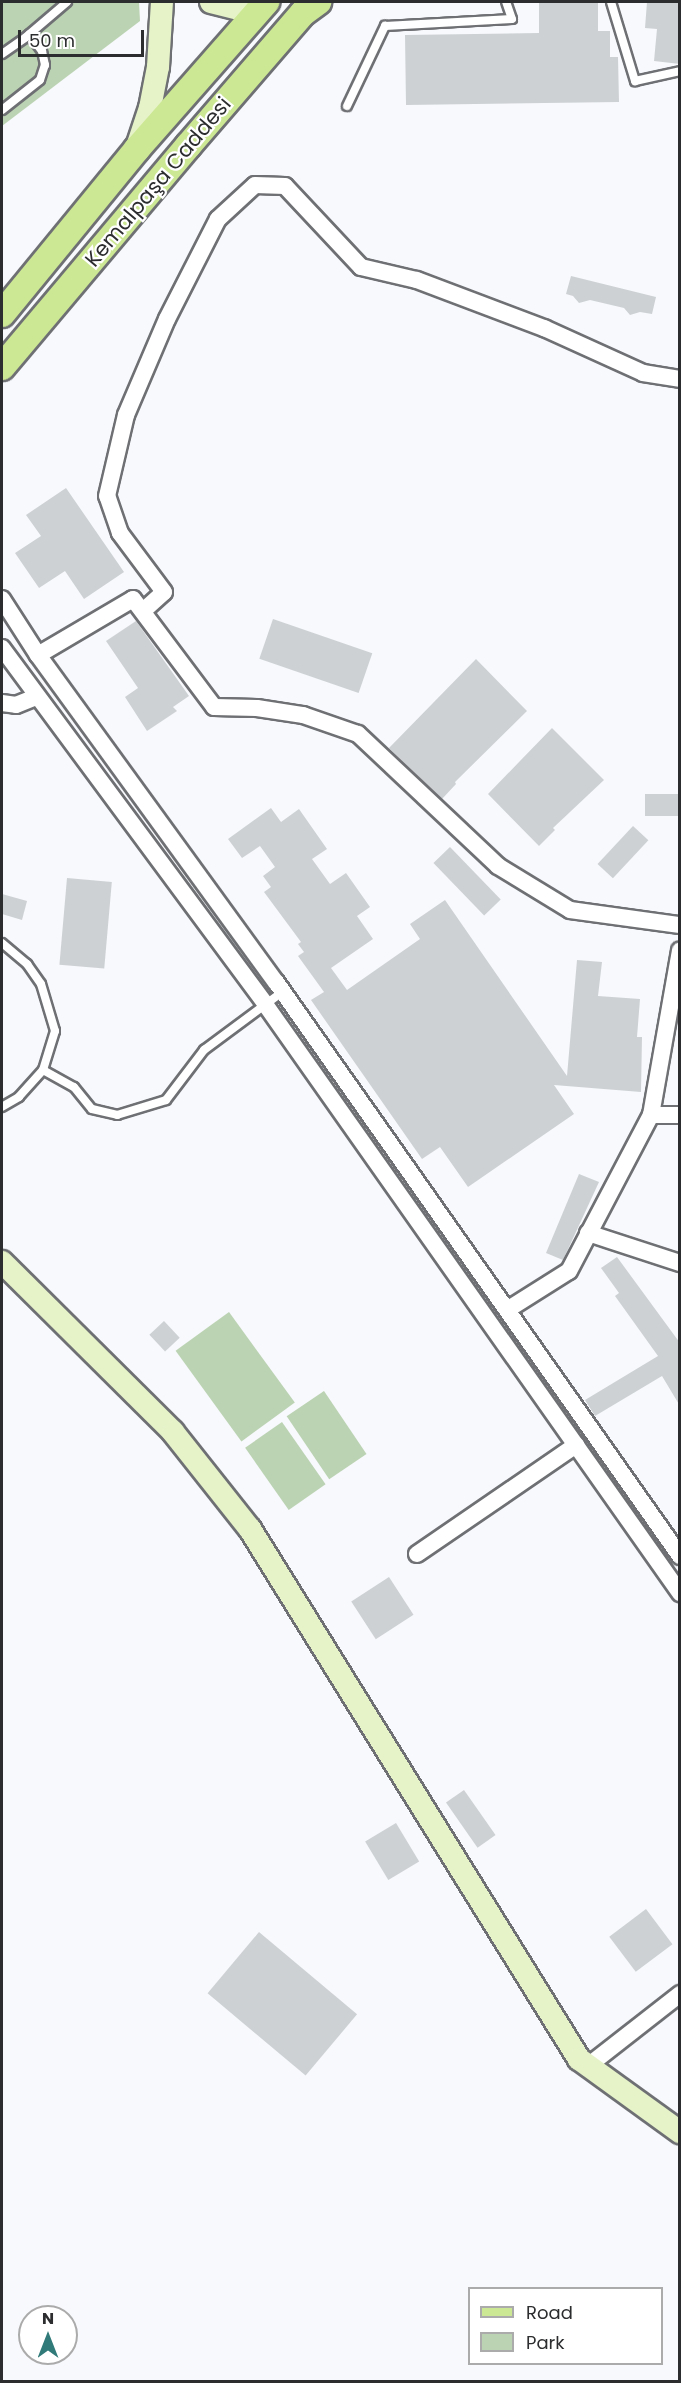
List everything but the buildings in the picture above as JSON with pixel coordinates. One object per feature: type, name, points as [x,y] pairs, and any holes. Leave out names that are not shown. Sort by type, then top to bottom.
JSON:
[{"type":"main road","name":"Kemalpaşa Caddesi","points":[[2,367],[303,13],[318,2]]},
{"type":"main road","name":"Kemalpaşa Caddesi","points":[[2,314],[137,148],[263,4]]},
{"type":"street","points":[[137,148],[150,108],[158,67],[162,2]]},
{"type":"street","points":[[211,2],[244,10],[263,4]]},
{"type":"street","points":[[142,611],[164,592],[120,533],[107,496],[126,415],[167,320],[218,219],[255,185],[285,186],[361,267],[417,280],[544,328],[643,373],[680,379]]},
{"type":"street","points":[[2,599],[38,655],[282,992],[680,1556]]},
{"type":"street","points":[[38,655],[133,599],[214,707],[257,708],[303,715],[358,734],[498,866],[570,910],[680,925]]},
{"type":"street","points":[[2,648],[265,1004],[680,1593]]},
{"type":"street","points":[[2,703],[16,705],[36,697]]},
{"type":"street","points":[[507,1310],[569,1271],[651,1115],[680,951]]},
{"type":"street","points":[[651,1115],[680,1115]]},
{"type":"street","points":[[588,1233],[680,1263]]},
{"type":"street","points":[[2,1262],[173,1432],[250,1529],[579,2060],[680,2132]]},
{"type":"street","points":[[417,1554],[576,1445]]},
{"type":"street","points":[[588,2066],[680,1994]]},
{"type":"lane","points":[[2,54],[30,34],[67,2]]},
{"type":"lane","points":[[346,106],[385,26],[512,19],[506,2]]},
{"type":"lane","points":[[611,2],[635,81],[680,71]]},
{"type":"lane","points":[[2,110],[40,80],[45,65],[42,51],[30,34]]},
{"type":"lane","points":[[2,943],[27,964],[41,984],[49,1004],[55,1031],[43,1070],[19,1097],[2,1107]]},
{"type":"lane","points":[[43,1070],[74,1087],[92,1109],[117,1115],[166,1100],[204,1050],[282,992]]},
{"type":"green space","points":[[2,2],[139,2],[140,21],[2,126]]},
{"type":"green space","points":[[229,1312],[295,1403],[241,1441],[176,1351]]},
{"type":"green space","points":[[324,1391],[366,1454],[329,1479],[287,1416]]},
{"type":"green space","points":[[282,1422],[326,1484],[289,1510],[245,1448]]}]
